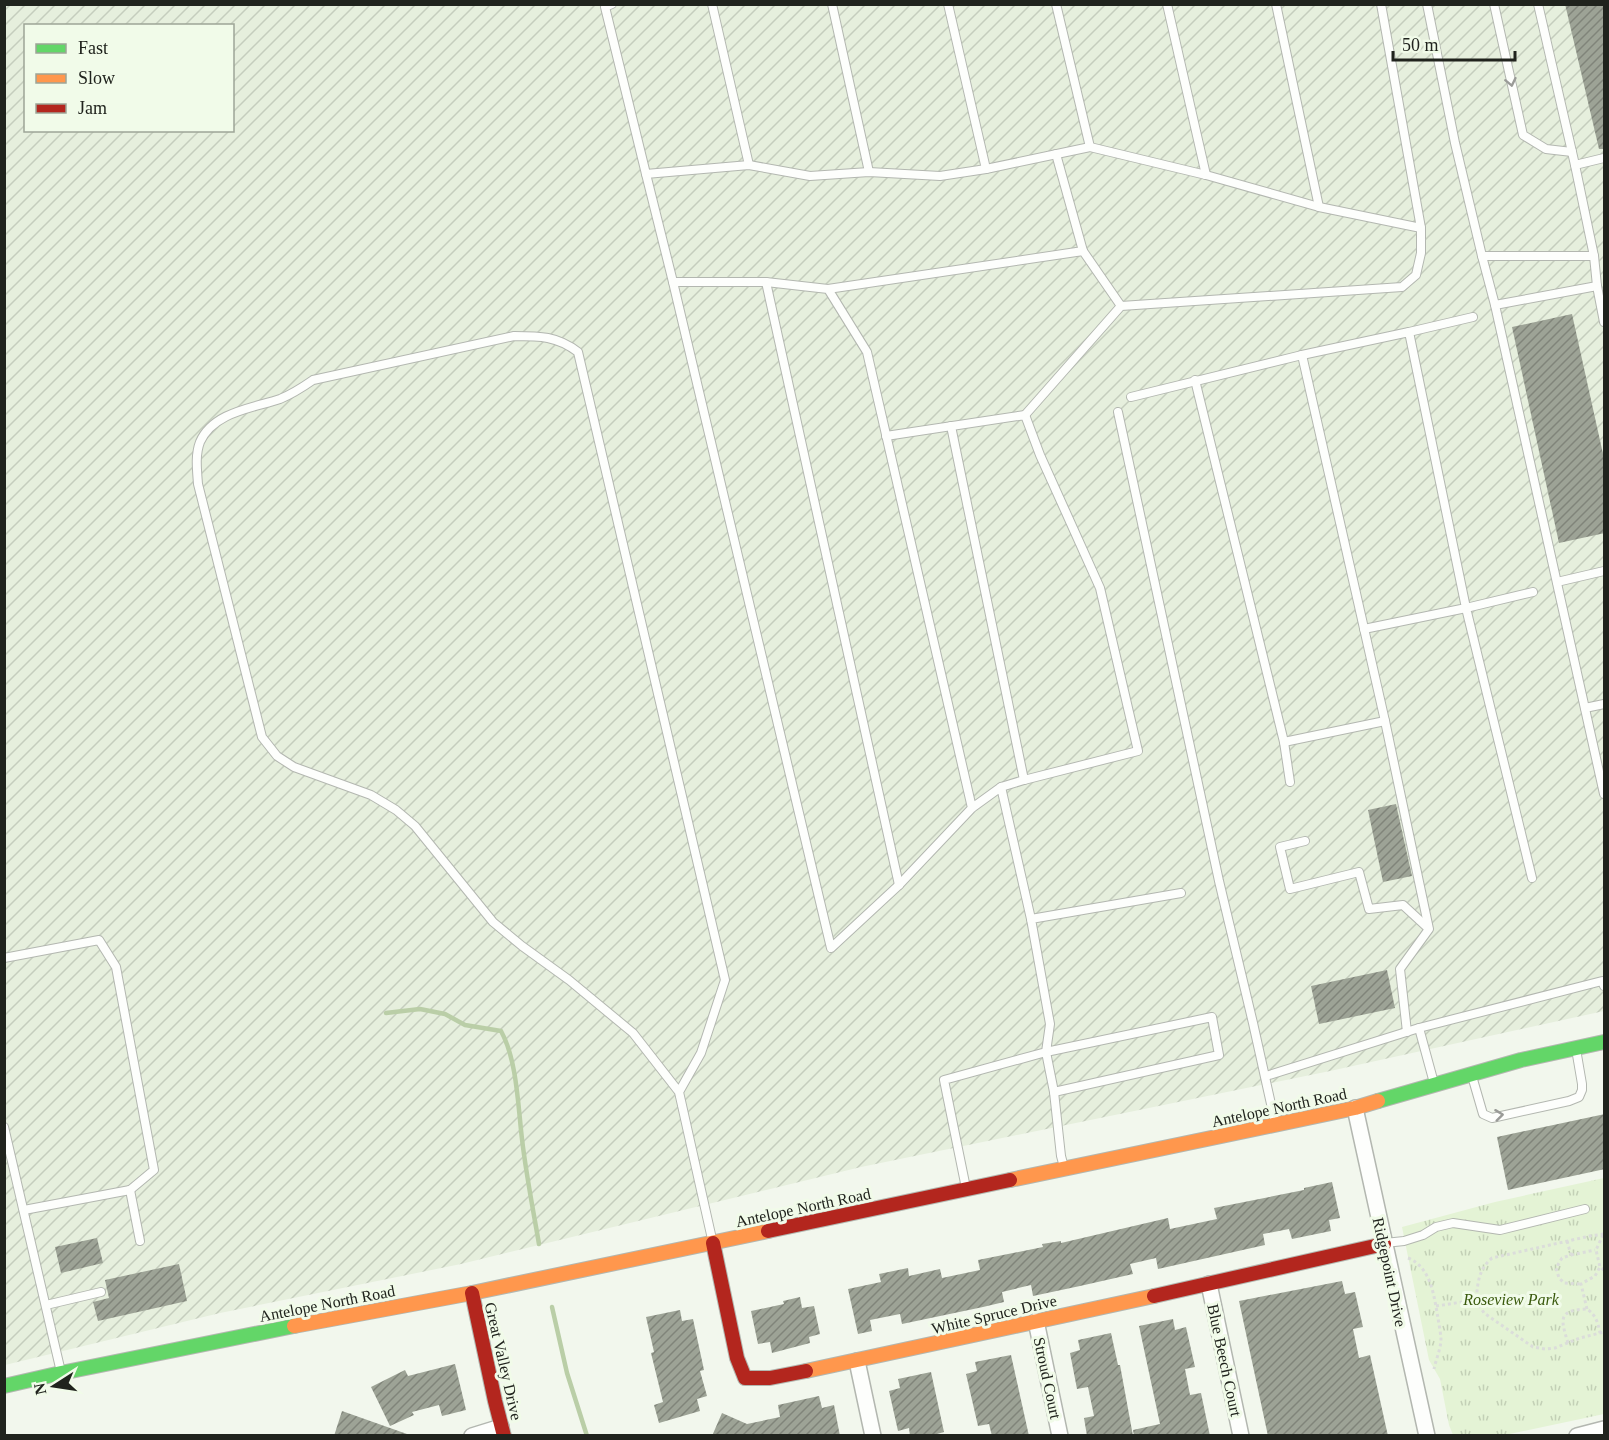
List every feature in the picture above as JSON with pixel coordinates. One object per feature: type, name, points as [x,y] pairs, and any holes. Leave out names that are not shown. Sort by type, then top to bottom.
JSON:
[{"type":"main road","name":"Antelope North Road","points":[[4,1386],[275,1330],[472,1293],[1276,1124],[1355,1107],[1521,1060],[1605,1042]]},
{"type":"main road","name":"White Spruce Drive","points":[[713,1243],[737,1358],[745,1378],[770,1378],[857,1361],[1384,1244]]},
{"type":"main road","name":"Great Valley Drive","points":[[472,1293],[503,1431]]},
{"type":"street","name":"Ridgepoint Drive","points":[[1355,1107],[1427,1436]]},
{"type":"street","name":"Blue Beech Court","points":[[1209,1284],[1241,1436]]},
{"type":"street","name":"Stroud Court","points":[[1035,1321],[1060,1436]]},
{"type":"street","points":[[857,1361],[873,1436]]},
{"type":"street","points":[[1577,1436],[1605,1429]]},
{"type":"street","points":[[472,1436],[503,1431]]},
{"type":"lane","points":[[712,4],[749,165]]},
{"type":"lane","points":[[832,4],[869,172]]},
{"type":"lane","points":[[948,4],[986,169]]},
{"type":"lane","points":[[1056,4],[1090,147]]},
{"type":"lane","points":[[1167,4],[1206,175]]},
{"type":"lane","points":[[1275,4],[1319,207]]},
{"type":"lane","points":[[886,436],[1026,415],[1121,306],[1401,287],[1416,275],[1421,253],[1421,228],[1381,4]]},
{"type":"lane","points":[[1427,4],[1455,143],[1495,305],[1605,794]]},
{"type":"lane","points":[[1494,4],[1523,135],[1546,149],[1572,152]]},
{"type":"lane","points":[[1538,4],[1575,165],[1605,322]]},
{"type":"lane","points":[[607,5],[831,948],[899,885],[972,808],[1000,787],[1138,751],[1100,588],[1040,455],[1026,415]]},
{"type":"lane","points":[[646,174],[749,165],[810,176],[869,172],[940,176],[986,169],[1090,147],[1206,175],[1319,207],[1421,228]]},
{"type":"lane","points":[[1056,154],[1083,251],[1121,306]]},
{"type":"lane","points":[[1575,165],[1605,158]]},
{"type":"lane","points":[[673,282],[766,282],[828,289],[1083,251]]},
{"type":"lane","points":[[1482,256],[1594,256]]},
{"type":"lane","points":[[766,282],[899,885]]},
{"type":"lane","points":[[1495,305],[1597,286]]},
{"type":"lane","points":[[828,289],[867,352],[972,808]]},
{"type":"lane","points":[[1131,397],[1195,380],[1473,317]]},
{"type":"lane","points":[[1408,332],[1466,608],[1532,878]]},
{"type":"lane","points":[[679,1092],[701,1053],[725,980],[578,352],[567,344],[544,337],[514,336],[313,380],[282,398],[232,413],[212,426],[200,442],[196,461],[198,484],[262,737],[277,756],[294,767],[371,795],[396,810],[415,826],[493,922],[633,1033],[679,1092],[713,1243]]},
{"type":"lane","points":[[1302,355],[1429,929],[1400,969],[1407,1032]]},
{"type":"lane","points":[[1195,380],[1284,742],[1290,782]]},
{"type":"lane","points":[[1118,412],[1218,882],[1276,1124]]},
{"type":"lane","points":[[951,426],[1024,780]]},
{"type":"lane","points":[[1557,582],[1605,571]]},
{"type":"lane","points":[[1364,629],[1533,592]]},
{"type":"lane","points":[[1585,708],[1605,704]]},
{"type":"lane","points":[[1284,742],[1385,722]]},
{"type":"lane","points":[[1000,787],[1031,919],[1050,1024],[1046,1052],[1061,1156],[1065,1169]]},
{"type":"lane","points":[[1305,841],[1280,847],[1290,889],[1359,872],[1369,909],[1403,905],[1429,929]]},
{"type":"lane","points":[[1031,919],[1181,893]]},
{"type":"lane","points":[[4,958],[99,940],[116,966],[154,1170],[130,1190],[24,1209]]},
{"type":"lane","points":[[1266,1076],[1419,1028],[1602,981],[1605,986]]},
{"type":"lane","points":[[966,1190],[944,1080],[1046,1052],[1212,1017],[1219,1055],[1053,1092]]},
{"type":"lane","points":[[1419,1028],[1434,1085]]},
{"type":"lane","points":[[1472,1074],[1483,1114],[1492,1118],[1569,1101],[1579,1097],[1582,1090],[1575,1048]]},
{"type":"lane","points":[[4,1127],[61,1373]]},
{"type":"lane","points":[[130,1190],[140,1241]]},
{"type":"lane","points":[[1384,1244],[1423,1235],[1436,1227],[1453,1222],[1500,1230],[1585,1209]]},
{"type":"lane","points":[[45,1305],[101,1292]]},
{"type":"path","points":[[1568,1343],[1562,1323],[1564,1315],[1571,1311],[1587,1309],[1593,1313],[1603,1332],[1555,1348],[1533,1347],[1484,1313],[1476,1300],[1480,1273],[1492,1258],[1590,1236],[1604,1235]]},
{"type":"path","points":[[1596,1250],[1562,1258],[1556,1268],[1558,1278],[1564,1283],[1581,1284],[1595,1276],[1603,1268],[1596,1250],[1604,1235]]},
{"type":"path","points":[[1567,1241],[1571,1255]]},
{"type":"path","points":[[1408,1258],[1415,1261],[1432,1286],[1441,1340],[1434,1369]]},
{"type":"path","points":[[1581,1284],[1587,1309]]},
{"type":"path","points":[[1436,1306],[1476,1300]]},
{"type":"shaded area","points":[[5,5],[1604,5],[1604,1011],[1330,1071],[861,1167],[461,1264],[220,1313],[5,1365],[4,305],[6,304],[4,299]]},
{"type":"green space","name":"Roseview Park","points":[[1604,1178],[1604,1414],[1505,1435],[1453,1435],[1440,1379],[1429,1360],[1402,1227],[1495,1202]]},
{"type":"building","points":[[1565,4],[1605,4],[1605,149],[1599,149]]},
{"type":"building","points":[[1572,314],[1605,463],[1605,533],[1559,543],[1512,327]]},
{"type":"building","points":[[1396,804],[1412,876],[1383,882],[1368,810]]},
{"type":"building","points":[[1387,970],[1395,1008],[1319,1024],[1311,986]]},
{"type":"building","points":[[1605,1114],[1605,1169],[1508,1190],[1497,1137]]},
{"type":"building","points":[[1332,1182],[1340,1218],[1329,1220],[1331,1231],[1292,1239],[1289,1229],[1263,1234],[1265,1245],[1158,1269],[1156,1258],[1130,1264],[1133,1274],[1033,1296],[1031,1285],[1002,1292],[1004,1302],[902,1324],[900,1314],[870,1320],[872,1331],[858,1334],[848,1289],[881,1282],[879,1274],[908,1268],[909,1276],[940,1269],[942,1278],[980,1270],[978,1260],[1043,1247],[1042,1244],[1061,1241],[1061,1243],[1168,1218],[1170,1229],[1217,1219],[1214,1208]]},
{"type":"building","points":[[97,1238],[103,1263],[61,1273],[55,1247]]},
{"type":"building","points":[[179,1264],[187,1301],[98,1321],[93,1302],[109,1298],[105,1280]]},
{"type":"building","points":[[1342,1281],[1345,1294],[1355,1292],[1363,1327],[1353,1329],[1359,1358],[1370,1355],[1388,1436],[1268,1436],[1239,1301]]},
{"type":"building","points":[[800,1297],[802,1308],[814,1306],[820,1334],[809,1337],[810,1343],[772,1353],[770,1342],[758,1344],[751,1311],[784,1304],[783,1301]]},
{"type":"building","points":[[680,1310],[682,1321],[693,1319],[704,1370],[700,1371],[707,1396],[697,1399],[700,1411],[659,1423],[654,1405],[663,1402],[651,1353],[654,1352],[646,1317]]},
{"type":"building","points":[[1173,1319],[1175,1330],[1186,1327],[1195,1367],[1185,1369],[1190,1395],[1201,1393],[1210,1436],[1134,1436],[1133,1430],[1160,1424],[1139,1326]]},
{"type":"building","points":[[1111,1333],[1118,1365],[1120,1365],[1133,1436],[1087,1436],[1084,1418],[1094,1416],[1088,1387],[1077,1389],[1070,1353],[1080,1350],[1078,1340]]},
{"type":"building","points":[[1011,1355],[1029,1436],[992,1436],[989,1424],[978,1426],[966,1374],[977,1371],[975,1362]]},
{"type":"building","points":[[455,1364],[466,1410],[442,1416],[439,1405],[412,1412],[414,1415],[390,1426],[371,1387],[405,1370],[408,1376]]},
{"type":"building","points":[[931,1372],[944,1432],[930,1436],[910,1436],[909,1428],[898,1431],[889,1391],[900,1388],[898,1379]]},
{"type":"building","points":[[819,1396],[822,1408],[834,1405],[840,1436],[712,1436],[722,1413],[747,1424],[780,1417],[778,1405]]},
{"type":"building","points":[[342,1411],[407,1434],[407,1436],[334,1436]]},
{"type":"waterway","points":[[386,1013],[420,1009],[445,1014],[465,1025],[501,1031],[514,1069],[522,1139],[539,1244]]},
{"type":"waterway","points":[[552,1307],[567,1373],[587,1436]]},
{"type":"traffic: fast","points":[[1378,1101],[1521,1060],[1604,1042]]},
{"type":"traffic: fast","points":[[4,1386],[294,1326]]},
{"type":"traffic: slow","points":[[1010,1180],[1355,1108],[1378,1101]]},
{"type":"traffic: slow","points":[[294,1326],[472,1293],[768,1231]]},
{"type":"traffic: slow","points":[[806,1371],[1154,1296]]},
{"type":"traffic: jam","points":[[768,1231],[1010,1180]]},
{"type":"traffic: jam","points":[[713,1243],[737,1358],[745,1378],[770,1378],[806,1371]]},
{"type":"traffic: jam","points":[[1154,1296],[1384,1244]]},
{"type":"traffic: jam","points":[[472,1293],[504,1436]]}]
